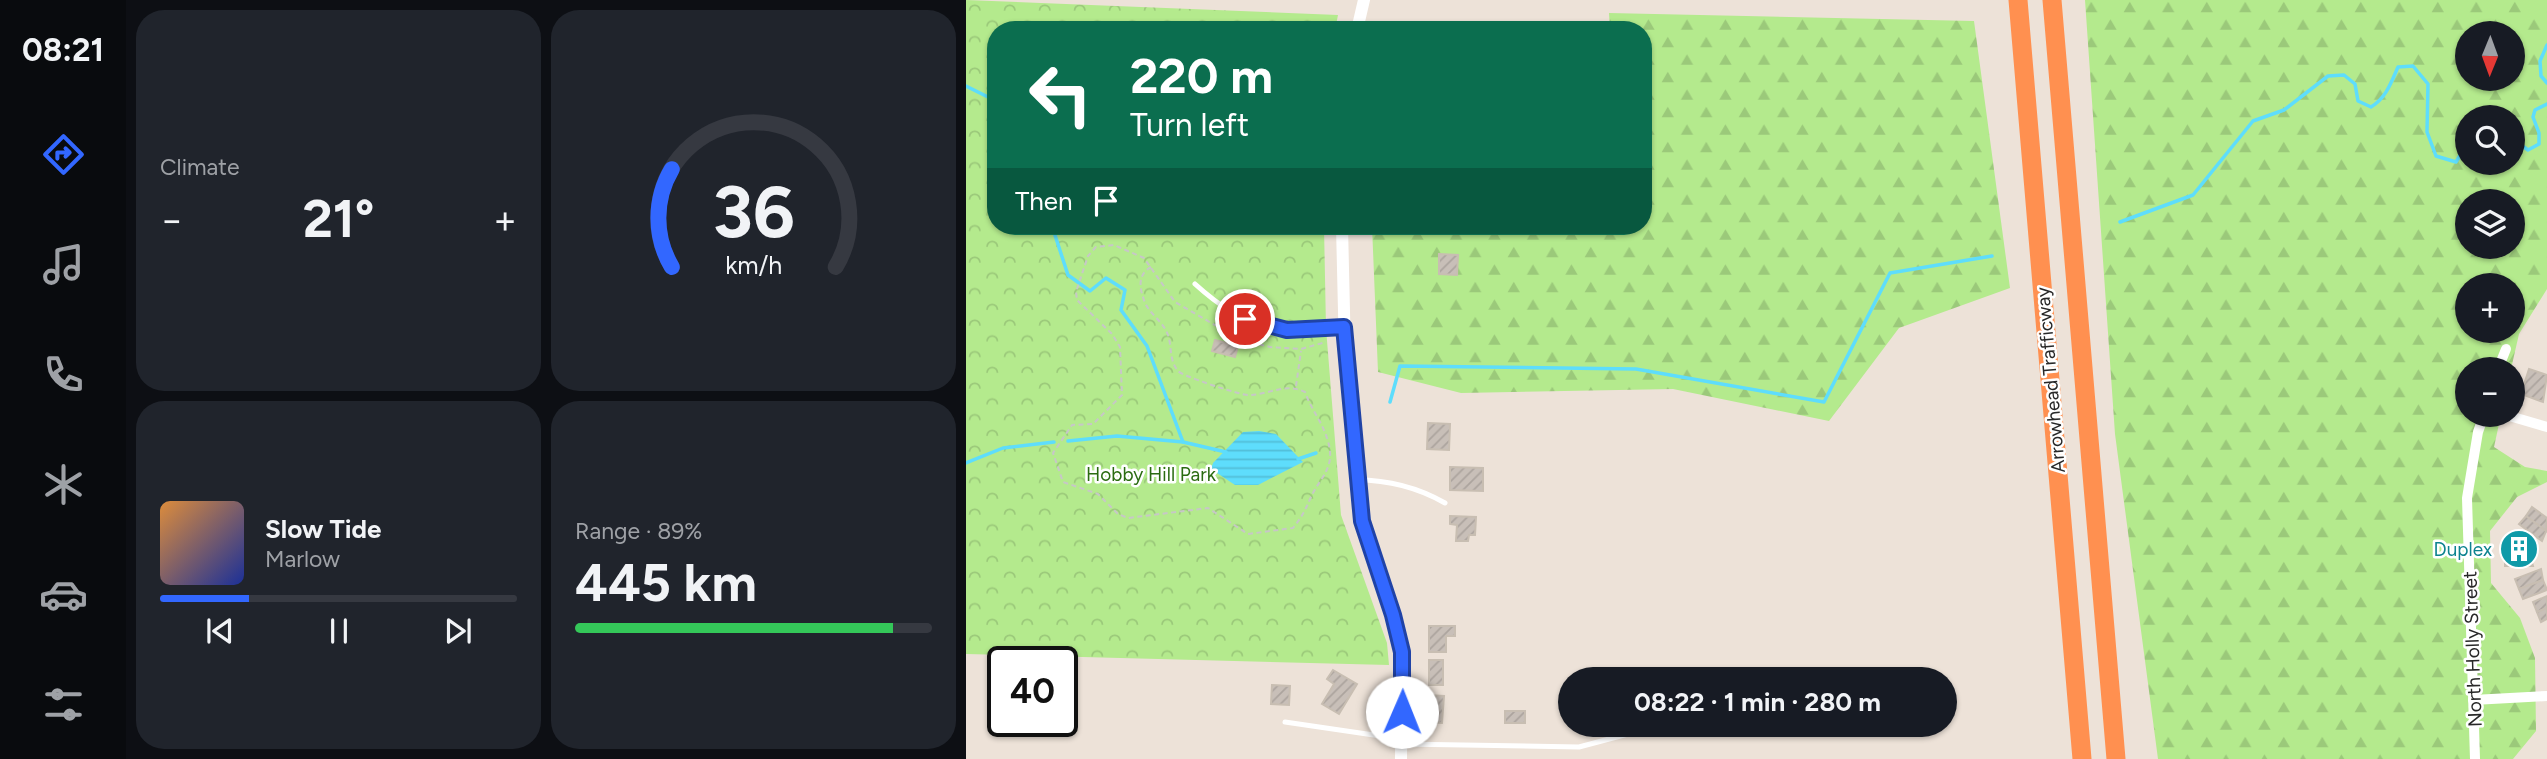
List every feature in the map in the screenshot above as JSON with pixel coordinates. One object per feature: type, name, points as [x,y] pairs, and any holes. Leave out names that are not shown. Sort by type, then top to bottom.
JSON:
[{"type":"highway","name":"Arrowhead Trafficway","points":[[2018,0],[2082,759]]},
{"type":"highway","name":"Arrowhead Trafficway","points":[[2052,0],[2116,759]]},
{"type":"street","points":[[1359,21],[1364,0]]},
{"type":"street","points":[[1342,235],[1344,327],[1362,521],[1393,615],[1402,652],[1401,759]]},
{"type":"street","points":[[2503,357],[2506,349]]},
{"type":"street","points":[[2525,420],[2547,427]]},
{"type":"street","name":"North Holly Street","points":[[2475,759],[2467,499],[2479,427]]},
{"type":"street","points":[[2473,700],[2547,696]]},
{"type":"lane","points":[[1195,284],[1223,309],[1266,327],[1287,330],[1344,327]]},
{"type":"lane","points":[[1357,480],[1378,480],[1408,486],[1445,503]]},
{"type":"lane","points":[[1285,722],[1401,741],[1579,747],[1617,737]]},
{"type":"path","points":[[1151,267],[1144,271],[1141,278],[1141,292],[1145,305],[1168,334],[1171,358],[1179,373],[1192,380],[1208,381],[1247,395],[1288,386],[1306,392],[1327,436],[1331,458],[1326,477],[1311,498],[1306,513],[1293,528],[1248,534],[1227,523],[1208,508],[1138,518],[1118,514],[1098,494],[1063,482],[1054,453],[1072,425],[1093,424],[1122,395],[1124,381],[1120,347],[1112,334],[1077,300],[1076,292],[1085,264],[1096,247],[1114,245],[1144,258],[1151,267],[1175,302],[1217,327],[1261,345],[1301,349],[1325,342]]},
{"type":"path","points":[[1296,387],[1301,349]]},
{"type":"green space","name":"Hobby Hill Park","points":[[966,0],[1338,15],[1337,21],[987,21],[987,235],[1324,235],[1326,328],[1341,515],[1387,643],[1389,665],[1078,657],[1078,646],[987,646],[987,655],[966,654]]},
{"type":"green space","points":[[2085,0],[2547,0],[2547,289],[2525,324],[2525,273],[2455,273],[2455,343],[2517,343],[2514,357],[2455,357],[2455,427],[2498,427],[2494,447],[2525,467],[2547,471],[2547,482],[2517,497],[2490,531],[2491,583],[2520,618],[2535,658],[2536,731],[2513,759],[2158,759],[2115,434]]},
{"type":"green space","points":[[1609,13],[1974,21],[2010,288],[1899,328],[1829,421],[1673,389],[1461,393],[1378,372],[1372,235],[1652,235],[1652,21],[1609,21]]},
{"type":"water","points":[[1243,432],[1276,434],[1303,462],[1258,485],[1235,485],[1211,469],[1213,463]]},
{"type":"building","points":[[1439,254],[1458,255],[1457,275],[1439,274]]},
{"type":"building","points":[[1215,340],[1238,346],[1235,357],[1212,351]]},
{"type":"building","points":[[2529,369],[2547,375],[2543,402],[2525,395]]},
{"type":"building","points":[[1428,423],[1450,424],[1449,450],[1427,449]]},
{"type":"building","points":[[1450,467],[1483,468],[1483,491],[1450,490]]},
{"type":"building","name":"Duplex","points":[[2532,507],[2547,518],[2546,531],[2526,516]]},
{"type":"building","points":[[1450,516],[1476,517],[1475,535],[1469,535],[1468,541],[1456,541],[1457,525],[1450,524]]},
{"type":"building","name":"Duplex","points":[[2526,516],[2546,531],[2542,541],[2519,524]]},
{"type":"building","name":"Duplex","points":[[2505,545],[2533,545],[2533,552],[2530,556],[2505,556]]},
{"type":"building","name":"Duplex","points":[[2505,556],[2530,556],[2533,566],[2505,566]]},
{"type":"building","name":"Duplex","points":[[2541,569],[2543,580],[2519,589],[2515,579]]},
{"type":"building","name":"Duplex","points":[[2543,580],[2547,590],[2523,599],[2519,589]]},
{"type":"building","points":[[2547,596],[2547,608],[2537,612],[2533,602]]},
{"type":"building","points":[[2547,608],[2547,619],[2541,622],[2537,612]]},
{"type":"building","points":[[1429,626],[1455,626],[1455,636],[1446,636],[1446,652],[1429,652]]},
{"type":"building","points":[[1429,660],[1443,660],[1443,685],[1429,685]]},
{"type":"building","points":[[1333,670],[1357,684],[1339,714],[1322,704],[1334,684],[1327,679]]},
{"type":"building","points":[[1272,685],[1290,686],[1289,705],[1271,704]]},
{"type":"building","points":[[1426,695],[1444,696],[1442,723],[1425,722]]},
{"type":"building","points":[[1505,711],[1525,711],[1525,723],[1505,723]]},
{"type":"waterway","points":[[2547,45],[2540,61],[2541,76],[2547,83]]},
{"type":"waterway","points":[[2120,222],[2193,195],[2253,121],[2284,110],[2328,76],[2344,75],[2355,84],[2358,101],[2371,107],[2384,95],[2398,67],[2413,66],[2428,84],[2427,132],[2436,156],[2455,162]]},
{"type":"waterway","points":[[966,86],[987,96]]},
{"type":"waterway","points":[[2525,148],[2528,150],[2539,144],[2539,133],[2533,117],[2535,110],[2547,104]]},
{"type":"waterway","points":[[1055,235],[1068,275],[1090,291],[1106,278],[1125,290],[1121,310],[1147,346],[1183,442],[1226,452]]},
{"type":"waterway","points":[[1390,402],[1400,366],[1636,369],[1824,402],[1890,273],[1992,256]]},
{"type":"waterway","points":[[1068,441],[1117,436],[1183,442]]},
{"type":"waterway","points":[[966,463],[1003,448],[1054,442]]},
{"type":"waterway","points":[[1298,459],[1316,453]]},
{"type":"place","name":"Duplex","points":[[2519,549]]},
{"type":"route","points":[[1245,319],[1266,327],[1287,330],[1344,327],[1362,521],[1393,615],[1402,652],[1402,712]]}]
